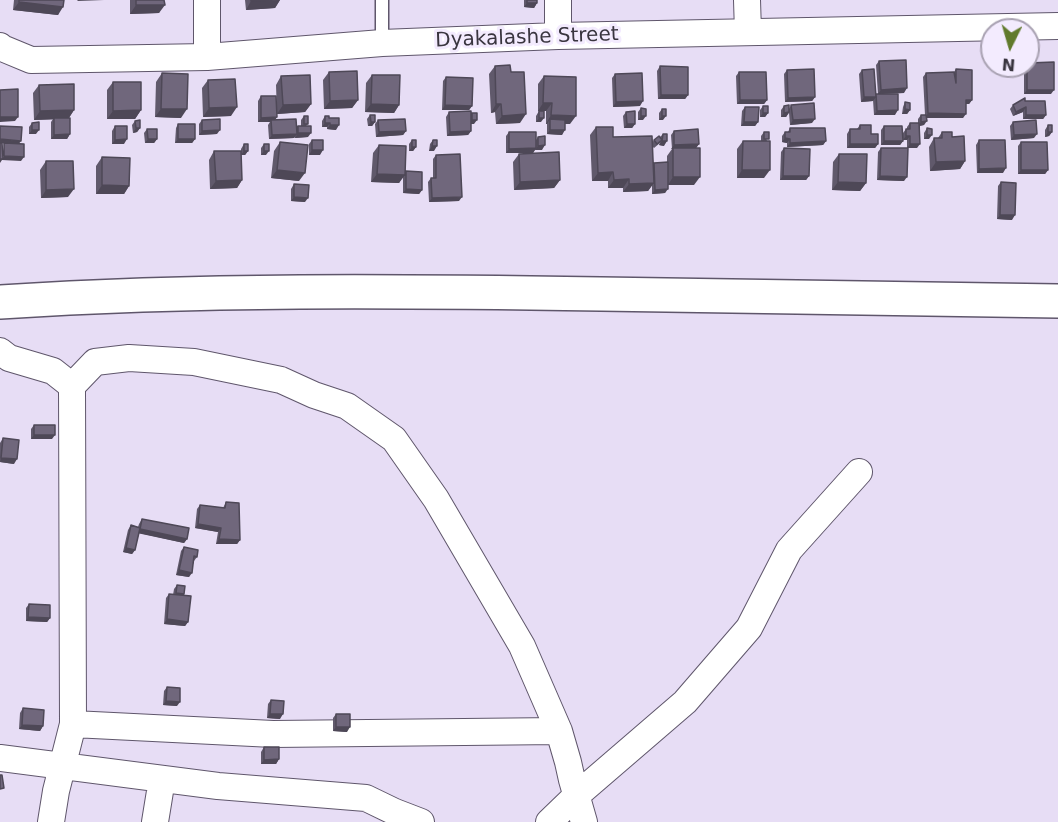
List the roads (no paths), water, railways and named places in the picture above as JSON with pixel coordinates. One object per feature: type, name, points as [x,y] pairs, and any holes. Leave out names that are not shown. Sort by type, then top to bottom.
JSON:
[{"type":"main road","points":[[0,302],[87,296],[300,291],[1058,301]]},
{"type":"street","points":[[207,0],[207,57]]},
{"type":"street","points":[[558,0],[558,36]]},
{"type":"street","points":[[747,0],[748,32]]},
{"type":"street","name":"Dyakalashe Street","points":[[0,46],[31,60],[207,57],[382,43],[558,36],[1058,26]]},
{"type":"street","points":[[0,351],[9,358],[53,371],[72,386]]},
{"type":"street","points":[[51,822],[56,791],[73,724],[72,386],[95,362],[129,358],[194,362],[281,380],[314,395],[347,406],[394,439],[436,499],[522,646],[560,731],[584,822]]},
{"type":"street","points":[[549,822],[685,702],[749,628],[789,550],[858,472]]},
{"type":"street","points":[[73,724],[273,734],[560,731]]},
{"type":"street","points":[[0,758],[218,786],[366,798],[421,822]]},
{"type":"street","points":[[155,822],[162,778]]},
{"type":"lane","points":[[382,0],[382,43]]}]
